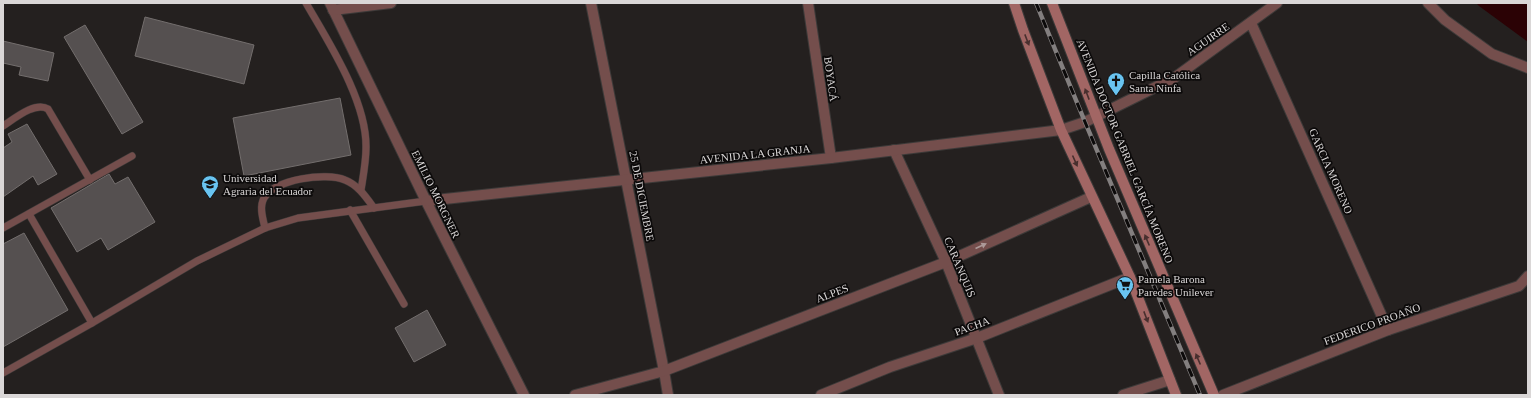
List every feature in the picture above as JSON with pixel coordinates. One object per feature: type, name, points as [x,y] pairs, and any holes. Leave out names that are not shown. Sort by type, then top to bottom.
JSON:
[{"type":"main road","points":[[1014,3],[1022,30],[1061,130],[1130,277],[1176,395]]},
{"type":"main road","name":"AVENIDA DOCTOR GABRIEL GARCÍA MORENO","points":[[1052,3],[1096,117],[1214,395]]},
{"type":"street","points":[[332,6],[391,3]]},
{"type":"street","name":"25 DE DICIEMBRE","points":[[591,3],[627,179],[668,395]]},
{"type":"street","name":"BOYACÁ","points":[[808,3],[831,158]]},
{"type":"street","name":"AGUIRRE","points":[[1085,122],[1174,78],[1277,3]]},
{"type":"street","points":[[1428,3],[1445,20],[1492,54],[1528,68]]},
{"type":"street","name":"EMILIO MORGNER","points":[[332,6],[426,201],[524,395]]},
{"type":"street","name":"GARCIA MORENO","points":[[1251,22],[1388,330]]},
{"type":"street","name":"AVENIDA LA GRANJA","points":[[426,201],[831,158],[1061,130],[1085,122]]},
{"type":"street","name":"CARANQUIS","points":[[894,150],[946,262],[999,395]]},
{"type":"street","name":"ALPES","points":[[575,395],[664,371],[946,262],[1092,197]]},
{"type":"street","name":"FEDERICO PROAÑO","points":[[1223,395],[1388,330],[1519,286],[1528,276]]},
{"type":"street","name":"PACHA","points":[[820,395],[890,366],[977,338],[1130,277]]},
{"type":"street","points":[[1123,395],[1170,380]]},
{"type":"lane","points":[[306,3],[352,85],[364,125],[366,148],[361,190]]},
{"type":"lane","points":[[3,126],[35,107],[44,106],[48,109],[90,180]]},
{"type":"lane","points":[[3,228],[132,156]]},
{"type":"lane","points":[[265,228],[261,210],[264,198],[273,190],[293,181],[322,176],[345,180],[361,190],[374,208]]},
{"type":"lane","points":[[3,373],[197,261],[265,228],[298,218],[426,201]]},
{"type":"lane","points":[[350,210],[404,304]]},
{"type":"lane","points":[[29,214],[92,323]]},
{"type":"shaded area","points":[[1476,3],[1528,3],[1528,42],[1479,6]]},
{"type":"building","points":[[145,17],[254,45],[244,84],[135,56]]},
{"type":"building","points":[[85,25],[143,122],[122,134],[64,37]]},
{"type":"building","points":[[3,41],[54,53],[48,81],[19,75],[21,67],[3,63]]},
{"type":"building","points":[[340,98],[351,155],[244,176],[233,118]]},
{"type":"building","points":[[27,124],[57,174],[38,185],[33,176],[3,197],[3,148],[12,142],[8,134]]},
{"type":"building","points":[[109,174],[115,184],[128,177],[155,222],[108,250],[101,238],[77,252],[51,208]]},
{"type":"building","points":[[24,233],[68,310],[3,347],[3,244]]},
{"type":"building","points":[[427,310],[446,345],[414,362],[395,328]]},
{"type":"railway","points":[[1036,3],[1200,395]]},
{"type":"place","name":"Capilla Católica Santa Ninfa","points":[[1116,96]]},
{"type":"place","name":"Universidad Agraria del Ecuador","points":[[210,199]]},
{"type":"place","name":"Pamela Barona Paredes Unilever","points":[[1125,300]]}]
